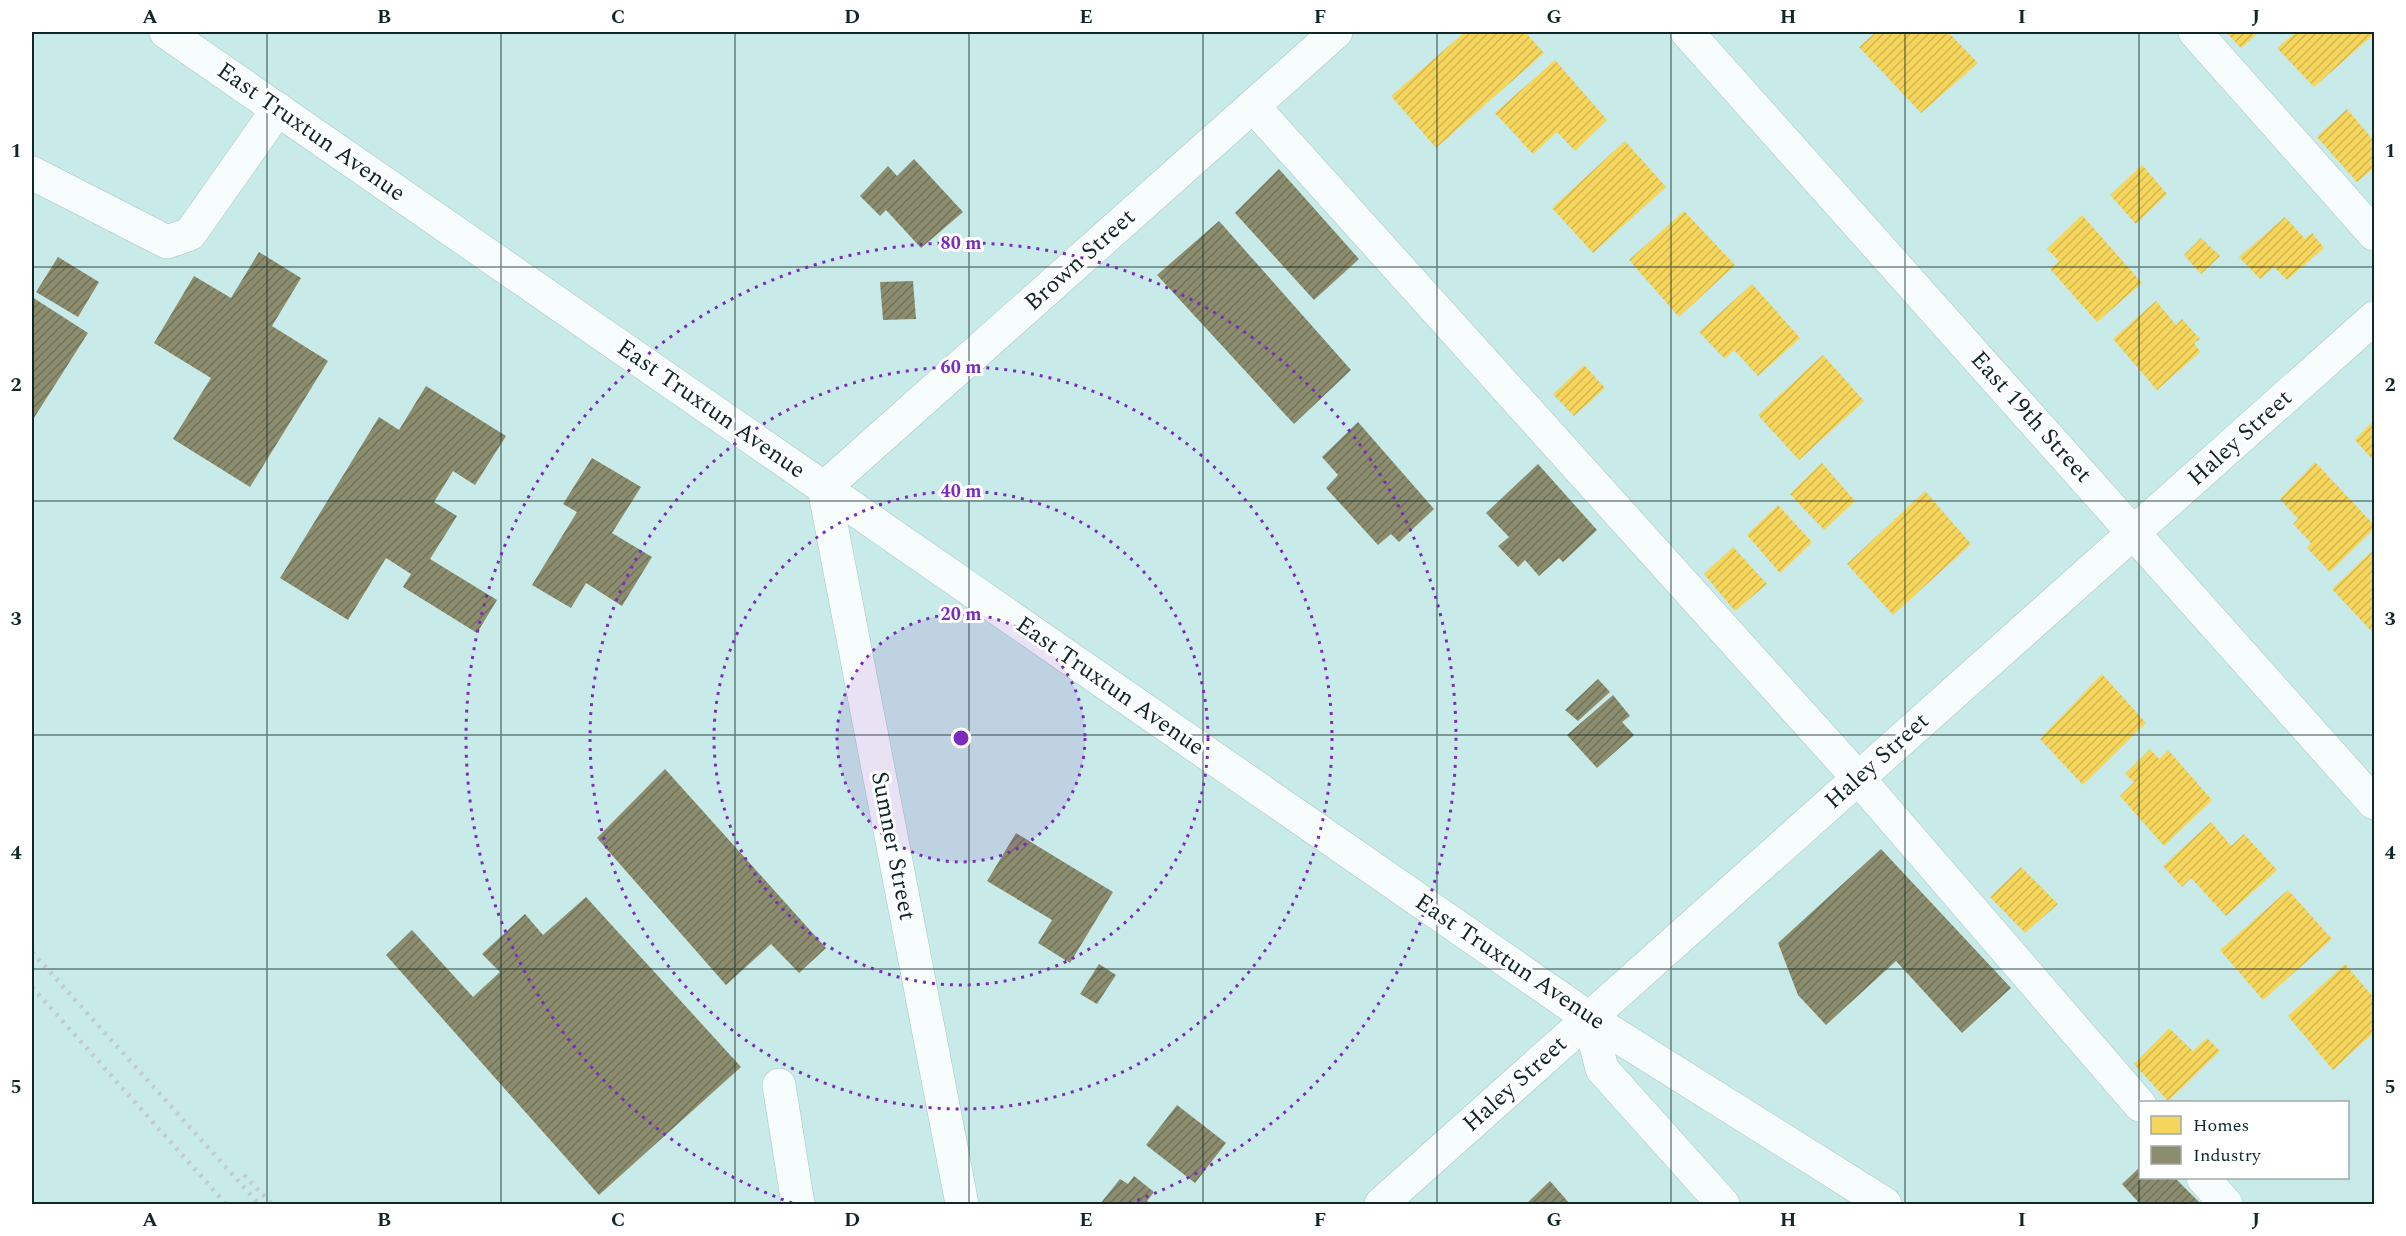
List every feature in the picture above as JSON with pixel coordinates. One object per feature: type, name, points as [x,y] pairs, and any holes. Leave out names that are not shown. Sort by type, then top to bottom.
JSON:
[{"type":"street","name":"East Truxtun Avenue","points":[[166,32],[1589,1018],[1885,1204]]},
{"type":"street","name":"Brown Street","points":[[824,488],[1336,32]]},
{"type":"street","name":"East 19th Street","points":[[1687,32],[2374,803]]},
{"type":"street","points":[[2195,32],[2374,234]]},
{"type":"street","points":[[1253,106],[1858,778],[2139,1104]]},
{"type":"street","points":[[32,173],[166,242],[190,234],[278,109]]},
{"type":"street","name":"Haley Street","points":[[1381,1204],[2374,318]]},
{"type":"street","name":"Sumner Street","points":[[824,488],[962,1204]]},
{"type":"street","points":[[1589,1018],[1602,1069],[1723,1204]]},
{"type":"street","points":[[779,1085],[798,1204]]},
{"type":"street","points":[[2204,1179],[2226,1204]]},
{"type":"building: Homes","points":[[1465,32],[1525,32],[1544,53],[1436,148],[1391,96]]},
{"type":"building: Homes","points":[[1876,32],[1948,32],[1978,63],[1921,113],[1859,47]]},
{"type":"building: Homes","points":[[2226,32],[2259,32],[2241,48]]},
{"type":"building: Homes","points":[[2296,32],[2374,32],[2374,34],[2314,87],[2277,48]]},
{"type":"building: Homes","points":[[1555,60],[1607,120],[1575,151],[1557,132],[1533,154],[1495,113]]},
{"type":"building: Homes","points":[[2347,109],[2374,141],[2374,168],[2357,182],[2317,137]]},
{"type":"building: Homes","points":[[1625,141],[1666,187],[1593,253],[1552,208]]},
{"type":"building: Homes","points":[[2142,165],[2167,194],[2136,224],[2110,195]]},
{"type":"building: Homes","points":[[1684,211],[1735,265],[1679,317],[1629,260]]},
{"type":"building: Homes","points":[[2082,215],[2142,283],[2097,322],[2050,269],[2059,261],[2047,249]]},
{"type":"building: Homes","points":[[2285,217],[2305,239],[2312,233],[2324,248],[2287,280],[2274,267],[2260,279],[2239,257]]},
{"type":"building: Homes","points":[[2201,238],[2220,256],[2201,274],[2184,255]]},
{"type":"building: Homes","points":[[1752,284],[1800,338],[1758,376],[1734,350],[1725,359],[1699,332]]},
{"type":"building: Homes","points":[[2156,301],[2176,325],[2182,319],[2200,339],[2194,343],[2200,352],[2157,390],[2113,339]]},
{"type":"building: Homes","points":[[1823,355],[1864,401],[1799,460],[1758,415]]},
{"type":"building: Homes","points":[[1584,365],[1605,388],[1574,416],[1553,394]]},
{"type":"building: Homes","points":[[2374,420],[2374,461],[2355,440]]},
{"type":"building: Homes","points":[[2315,462],[2374,525],[2374,529],[2330,572],[2307,548],[2311,543],[2293,524],[2298,519],[2280,499]]},
{"type":"building: Homes","points":[[1822,463],[1855,501],[1824,530],[1790,494]]},
{"type":"building: Homes","points":[[1925,491],[1971,544],[1893,615],[1847,564]]},
{"type":"building: Homes","points":[[1778,505],[1812,542],[1780,573],[1747,535]]},
{"type":"building: Homes","points":[[1733,547],[1767,584],[1735,611],[1704,574]]},
{"type":"building: Homes","points":[[2372,551],[2374,554],[2374,634],[2332,589]]},
{"type":"building: Homes","points":[[2102,674],[2146,723],[2083,785],[2040,739]]},
{"type":"building: Homes","points":[[2150,749],[2159,759],[2168,750],[2212,800],[2164,846],[2120,796],[2134,782],[2125,774]]},
{"type":"building: Homes","points":[[2211,822],[2231,846],[2244,834],[2277,870],[2226,916],[2191,878],[2182,887],[2163,866]]},
{"type":"building: Homes","points":[[2021,867],[2058,904],[2025,933],[1990,897]]},
{"type":"building: Homes","points":[[2288,890],[2332,939],[2263,1000],[2220,950]]},
{"type":"building: Homes","points":[[2345,964],[2374,998],[2374,1032],[2333,1070],[2288,1016]]},
{"type":"building: Homes","points":[[2169,1028],[2193,1051],[2207,1038],[2220,1051],[2168,1101],[2134,1064]]},
{"type":"building: Industry","points":[[914,159],[963,212],[921,248],[886,210],[880,216],[860,196],[888,166],[897,176]]},
{"type":"building: Industry","points":[[1279,169],[1359,259],[1314,300],[1235,213]]},
{"type":"building: Industry","points":[[1219,221],[1351,370],[1294,424],[1157,275]]},
{"type":"building: Industry","points":[[259,252],[301,278],[272,326],[328,361],[250,487],[173,439],[211,378],[154,343],[194,276],[231,298]]},
{"type":"building: Industry","points":[[58,257],[99,282],[78,317],[36,292]]},
{"type":"building: Industry","points":[[913,281],[916,319],[883,320],[880,282]]},
{"type":"building: Industry","points":[[32,297],[88,333],[32,421]]},
{"type":"building: Industry","points":[[426,386],[506,436],[475,485],[453,471],[434,502],[457,516],[430,559],[497,600],[477,633],[403,587],[411,574],[386,558],[348,620],[280,578],[379,417],[399,430]]},
{"type":"building: Industry","points":[[1358,422],[1434,509],[1399,542],[1391,534],[1378,545],[1326,488],[1338,475],[1322,457]]},
{"type":"building: Industry","points":[[592,458],[641,487],[612,533],[652,557],[622,606],[586,583],[571,608],[532,585],[577,512],[563,504]]},
{"type":"building: Industry","points":[[1538,464],[1597,530],[1563,562],[1559,558],[1539,576],[1525,560],[1518,567],[1498,546],[1509,537],[1486,513]]},
{"type":"building: Industry","points":[[1598,679],[1610,692],[1578,721],[1565,710]]},
{"type":"building: Industry","points":[[1613,695],[1630,716],[1622,722],[1634,735],[1597,768],[1567,735]]},
{"type":"building: Industry","points":[[665,769],[826,948],[799,973],[771,944],[726,985],[597,838]]},
{"type":"building: Industry","points":[[1016,833],[1113,892],[1070,963],[1038,943],[1052,920],[987,881]]},
{"type":"building: Industry","points":[[1881,849],[2011,988],[1962,1033],[1896,961],[1826,1025],[1798,995],[1778,943]]},
{"type":"building: Industry","points":[[586,897],[741,1067],[599,1195],[386,955],[412,930],[473,997],[500,972],[482,954],[525,914],[543,935]]},
{"type":"building: Industry","points":[[1099,964],[1116,975],[1097,1004],[1080,994]]},
{"type":"building: Industry","points":[[1177,1105],[1226,1143],[1195,1183],[1146,1145]]},
{"type":"building: Industry","points":[[2139,1168],[2139,1179],[2176,1179],[2201,1204],[2140,1204],[2122,1184]]},
{"type":"building: Industry","points":[[1134,1176],[1154,1192],[1147,1201],[1152,1204],[1100,1204],[1120,1179],[1128,1184]]},
{"type":"building: Industry","points":[[1550,1181],[1570,1204],[1526,1204]]},
{"type":"railway","points":[[32,952],[259,1204]]},
{"type":"railway","points":[[32,987],[226,1204]]},
{"type":"railway","points":[[244,1175],[272,1204]]}]
